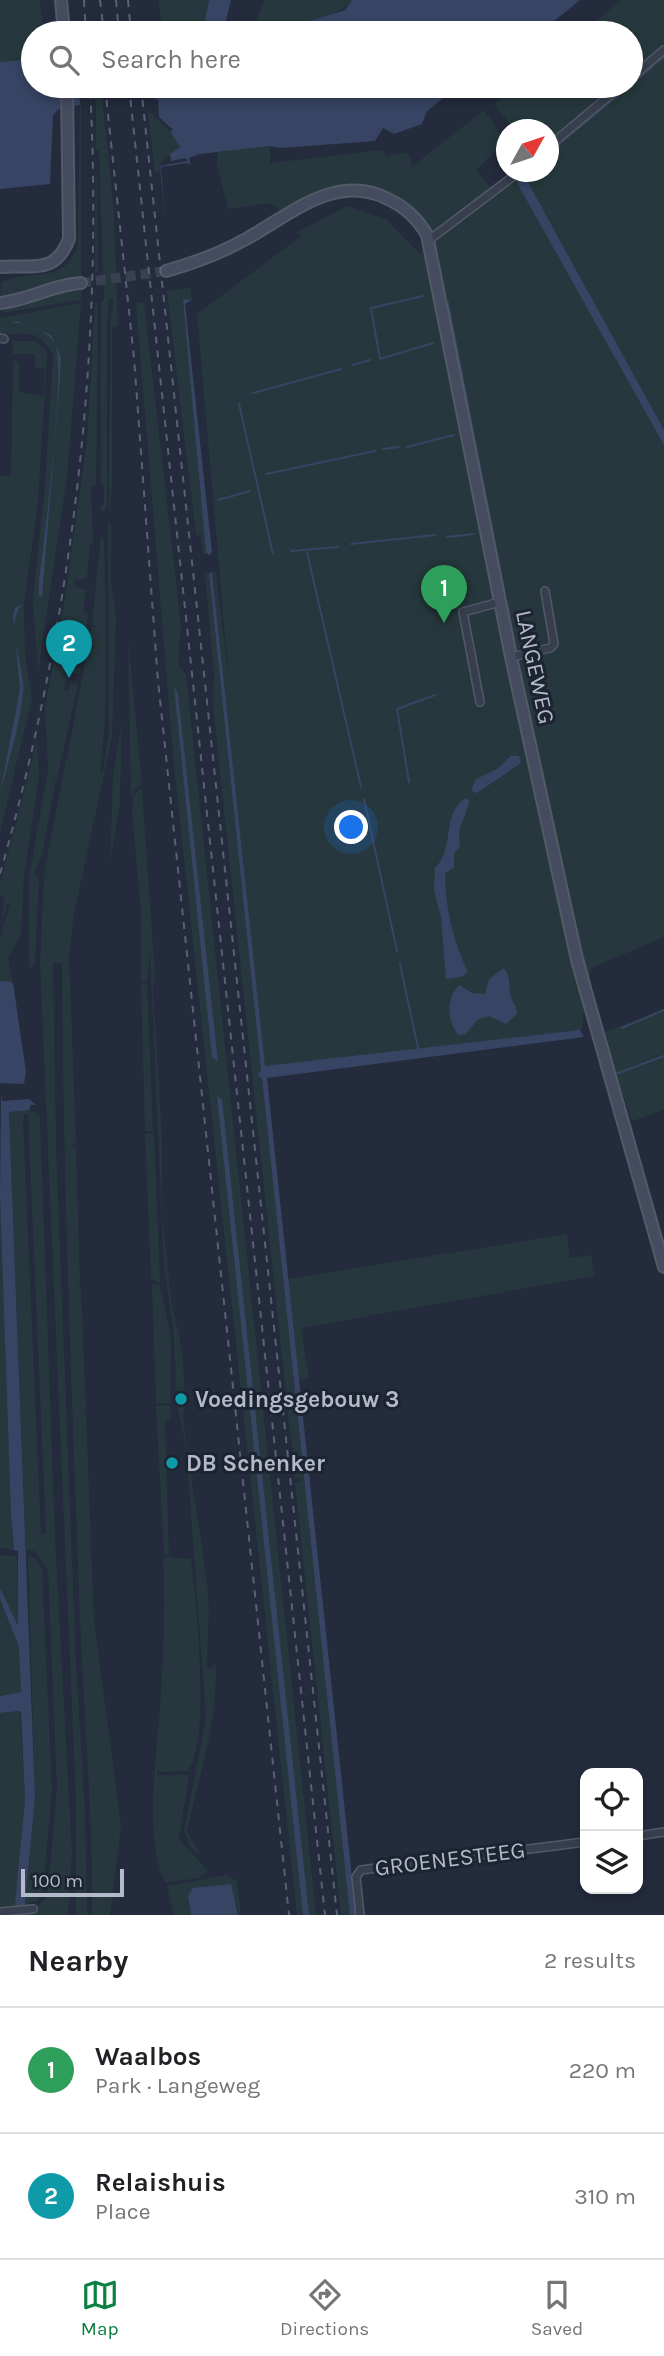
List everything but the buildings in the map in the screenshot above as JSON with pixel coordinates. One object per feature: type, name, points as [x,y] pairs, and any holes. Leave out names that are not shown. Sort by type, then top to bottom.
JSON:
[{"type":"main road","points":[[61,0],[63,21]]},
{"type":"main road","points":[[0,267],[44,266],[60,258],[65,250],[71,227],[68,98]]},
{"type":"main road","name":"LANGEWEG","points":[[166,271],[221,251],[323,195],[360,190],[384,197],[407,211],[429,240],[511,657],[577,960],[664,1267]]},
{"type":"main road","points":[[0,303],[17,301],[51,287],[81,283]]},
{"type":"street","points":[[643,68],[664,50]]},
{"type":"street","points":[[559,138],[607,98]]},
{"type":"street","points":[[429,240],[506,182]]},
{"type":"street","points":[[511,657],[550,648],[554,643],[545,591]]},
{"type":"street","points":[[480,702],[463,612],[500,602]]},
{"type":"street","points":[[643,1835],[664,1832]]},
{"type":"street","name":"GROENESTEEG","points":[[360,1915],[356,1877],[361,1870],[580,1843]]},
{"type":"street","points":[[0,1912],[30,1909]]},
{"type":"shaded area","points":[[0,0],[40,0],[43,21],[21,21],[21,60],[0,62]]},
{"type":"shaded area","points":[[158,0],[209,0],[207,21],[161,21]]},
{"type":"shaded area","points":[[264,0],[352,0],[335,13],[317,21],[257,19]]},
{"type":"shaded area","points":[[621,0],[664,0],[664,44],[643,62],[643,21],[596,21]]},
{"type":"shaded area","points":[[664,53],[664,937],[591,968],[581,1031],[264,1070],[212,572],[216,572],[229,681],[197,314],[301,236],[299,233],[292,235],[347,206],[386,219],[420,254],[508,182],[559,182],[559,140],[609,98],[643,98],[643,70]]},
{"type":"shaded area","points":[[79,98],[81,110],[81,279],[0,298],[1,283],[12,278],[55,272],[71,259],[78,246]]},
{"type":"shaded area","points":[[95,98],[102,98],[114,212],[118,326],[112,328],[112,487],[109,515],[110,325],[114,299],[109,298],[107,323],[107,505],[104,513],[101,510],[101,505],[104,505],[104,485],[101,485],[101,301],[104,301],[99,150],[96,151],[98,272],[95,273]]},
{"type":"shaded area","points":[[501,98],[600,98],[559,133],[559,119],[506,119],[494,104]]},
{"type":"shaded area","points":[[484,110],[496,127],[496,151],[476,170],[491,187],[434,230],[391,194],[375,187],[359,185],[326,189],[280,210],[269,203],[228,209],[217,166],[218,152],[270,146],[270,163],[383,150],[386,156],[407,152],[413,166]]},
{"type":"shaded area","points":[[148,111],[170,131],[180,147],[161,162],[159,172],[155,172]]},
{"type":"shaded area","points":[[81,287],[81,300],[2,313],[1,309]]},
{"type":"shaded area","points":[[190,287],[192,300],[184,299],[206,553],[203,555],[201,535],[196,535],[167,291]]},
{"type":"shaded area","points":[[98,302],[96,485],[91,486],[93,543],[90,544],[87,578],[75,580],[74,586],[86,590],[83,612],[88,613],[85,640],[69,637],[62,660],[65,665],[81,668],[79,674],[67,671],[62,674],[66,676],[64,690],[69,691],[70,683],[78,685],[57,778],[50,778],[56,779],[42,855],[34,872],[39,878],[35,963],[29,969],[29,877],[48,770],[45,708],[65,599],[87,441],[95,303]]},
{"type":"shaded area","points":[[144,302],[181,626],[178,664],[186,674],[316,1915],[297,1915],[173,755],[136,303]]},
{"type":"shaded area","points":[[81,303],[67,477],[38,672],[33,600],[45,486],[53,356],[44,341],[38,337],[25,334],[0,335],[0,318]]},
{"type":"shaded area","points":[[12,341],[34,341],[46,351],[47,358],[38,502],[24,605],[25,654],[32,698],[0,833],[0,476],[11,476],[13,360],[19,362],[19,392],[44,396],[45,369],[35,368],[35,354],[13,354]]},
{"type":"shaded area","points":[[108,523],[111,526],[111,583],[116,617],[112,737],[74,914],[69,956],[76,1142],[71,1146],[76,1149],[80,1286],[76,1289],[81,1289],[86,1409],[82,1412],[86,1412],[91,1542],[85,1545],[91,1545],[94,1621],[121,1825],[110,1915],[92,1915],[68,1291],[62,963],[53,962],[56,1143],[76,1665],[85,1811],[87,1915],[76,1915],[76,1801],[40,963],[44,876],[49,877],[44,874],[66,760],[71,760],[67,758],[92,626],[98,627],[92,624],[101,533],[104,541],[106,625],[105,724],[100,773],[103,770],[109,731]]},
{"type":"shaded area","points":[[209,573],[261,1070],[257,1076],[262,1078],[350,1915],[341,1915],[295,1483],[301,1482],[301,1478],[295,1479],[294,1472],[300,1471],[300,1467],[294,1467],[293,1460],[298,1459],[298,1456],[294,1455],[290,1433],[213,705],[214,673],[205,575]]},
{"type":"shaded area","points":[[128,638],[142,785],[134,790],[131,799]]},
{"type":"shaded area","points":[[122,719],[120,801],[110,865],[113,776]]},
{"type":"shaded area","points":[[37,740],[39,777],[24,876],[21,934],[8,958],[13,983],[0,982],[0,938],[10,904],[7,904],[0,927],[5,898],[0,896],[0,885]]},
{"type":"shaded area","points":[[142,788],[155,977],[153,987],[162,1137],[162,1214],[171,1299],[182,1350],[185,1393],[177,1393],[173,1327],[164,1266],[150,952],[147,981],[141,981],[141,910],[132,813],[134,794]]},
{"type":"shaded area","points":[[141,983],[147,983],[153,1131],[145,1131]]},
{"type":"shaded area","points":[[664,1009],[664,1110],[632,1121],[602,1033]]},
{"type":"shaded area","points":[[24,1110],[40,1113],[35,1114],[40,1116],[55,1538],[72,1853],[68,1915],[24,1915],[45,1900],[48,1892],[57,1788],[48,1570],[35,1551],[26,1550],[9,1112]],"holes":[[[28,1114],[46,1533],[41,1535],[23,1120],[24,1115]]]},
{"type":"shaded area","points":[[154,1133],[160,1283],[151,1279],[145,1134]]},
{"type":"shaded area","points":[[0,1198],[11,1515],[14,1550],[0,1548]]},
{"type":"shaded area","points":[[567,1234],[570,1258],[591,1255],[594,1276],[301,1328],[309,1378],[298,1380],[288,1279]]},
{"type":"shaded area","points":[[152,1284],[160,1285],[171,1338],[170,1403],[156,1404]]},
{"type":"shaded area","points":[[170,1405],[171,1420],[165,1421],[169,1555],[164,1555],[156,1406]]},
{"type":"shaded area","points":[[177,1406],[185,1406],[183,1416],[208,1593],[207,1669],[213,1669],[215,1660],[212,1724],[187,1831],[201,1856],[190,1846],[184,1831],[206,1718],[186,1446]]},
{"type":"shaded area","points":[[0,1555],[17,1556],[18,1626],[15,1626],[0,1588]]},
{"type":"shaded area","points":[[28,1555],[36,1559],[42,1570],[52,1791],[43,1889],[37,1901],[25,1904],[35,1797]]},
{"type":"shaded area","points":[[163,1558],[191,1559],[200,1669],[199,1731],[195,1755],[188,1771],[159,1772],[158,1768],[157,1775],[189,1775],[179,1839],[208,1871],[198,1878],[166,1883],[155,1845],[153,1797],[163,1652]]},
{"type":"shaded area","points":[[0,1599],[19,1647],[21,1692],[0,1696]]},
{"type":"shaded area","points":[[20,1711],[25,1800],[15,1909],[0,1911],[0,1713]]},
{"type":"shaded area","points":[[227,1875],[237,1881],[241,1915],[238,1915],[238,1907],[188,1902],[191,1915],[174,1915],[167,1886]]},
{"type":"water","points":[[209,0],[231,0],[226,21],[205,20]]},
{"type":"water","points":[[352,0],[580,0],[554,21],[311,21],[345,10]]},
{"type":"water","points":[[21,60],[21,98],[80,98],[80,105],[59,109],[53,115],[50,184],[0,189],[0,62]]},
{"type":"water","points":[[154,98],[443,98],[427,111],[422,124],[394,134],[383,128],[375,141],[280,148],[270,146],[200,154],[189,158],[191,165],[187,163],[161,167],[166,228],[160,166],[187,161],[186,158],[171,161],[170,154],[180,147],[170,131],[173,130],[159,117],[158,100]]},
{"type":"water","points":[[528,182],[664,430],[664,445],[517,183]]},
{"type":"water","points":[[183,299],[192,300],[185,304],[212,552],[210,555],[206,553]]},
{"type":"water","points":[[40,330],[51,335],[61,357],[42,597],[39,596],[39,582],[53,456],[58,357],[54,342]]},
{"type":"water","points":[[212,572],[265,1066],[580,1030],[584,1037],[267,1078],[356,1915],[350,1915],[262,1078],[257,1076],[261,1070],[209,573]]},
{"type":"water","points":[[22,604],[17,614],[15,633],[13,615],[15,608]]},
{"type":"water","points":[[15,640],[23,693],[17,731],[0,794],[20,689]]},
{"type":"water","points":[[174,686],[178,694],[218,1062],[212,1057]]},
{"type":"water","points":[[511,756],[519,756],[521,763],[477,793],[471,791],[476,779],[497,769]]},
{"type":"water","points":[[465,798],[470,801],[459,831],[460,846],[454,854],[454,868],[445,873],[451,924],[468,972],[461,977],[446,979],[441,917],[434,890],[435,868],[445,851],[453,814]]},
{"type":"water","points":[[504,968],[517,1014],[506,1024],[489,1016],[477,1020],[466,1034],[458,1035],[449,1010],[459,985],[472,993],[485,994],[489,979]]},
{"type":"water","points":[[0,982],[13,983],[26,1072],[24,1084],[0,1083]]},
{"type":"water","points":[[1,1093],[2,1101],[29,1099],[36,1105],[31,1105],[29,1110],[9,1112],[35,1797],[24,1915],[14,1915],[25,1800],[21,1713],[0,1713],[0,1696],[21,1692],[19,1647],[0,1599],[0,1588],[18,1626],[18,1551],[14,1550],[11,1515],[0,1198]]},
{"type":"water","points":[[217,1096],[222,1099],[309,1915],[303,1915]]},
{"type":"water","points":[[231,1884],[238,1915],[191,1915],[188,1897],[192,1888]]},
{"type":"waterway","points":[[659,61],[664,57]]},
{"type":"waterway","points":[[643,75],[652,67]]},
{"type":"waterway","points":[[559,144],[615,98]]},
{"type":"waterway","points":[[423,296],[371,308],[380,359],[433,343]]},
{"type":"waterway","points":[[448,303],[505,595]]},
{"type":"waterway","points":[[352,365],[370,360]]},
{"type":"waterway","points":[[253,393],[341,369]]},
{"type":"waterway","points":[[239,404],[273,554]]},
{"type":"waterway","points":[[407,447],[454,435]]},
{"type":"waterway","points":[[383,449],[399,447]]},
{"type":"waterway","points":[[266,474],[375,451]]},
{"type":"waterway","points":[[218,500],[250,491]]},
{"type":"waterway","points":[[447,537],[474,534]]},
{"type":"waterway","points":[[351,544],[435,535]]},
{"type":"waterway","points":[[291,551],[338,547]]},
{"type":"waterway","points":[[307,552],[361,787]]},
{"type":"waterway","points":[[507,603],[516,651]]},
{"type":"waterway","points":[[409,782],[397,709],[435,695]]},
{"type":"waterway","points":[[539,760],[566,885]]},
{"type":"waterway","points":[[364,799],[397,951]]},
{"type":"waterway","points":[[568,894],[591,988]]},
{"type":"waterway","points":[[400,964],[418,1048]]},
{"type":"waterway","points":[[622,1028],[664,1010]]},
{"type":"waterway","points":[[616,1074],[664,1056]]},
{"type":"waterway","points":[[613,1067],[639,1160]]},
{"type":"tunnel","points":[[81,283],[166,271]]},
{"type":"railway","points":[[84,0],[85,21]]},
{"type":"railway","points":[[100,0],[103,21]]},
{"type":"railway","points":[[116,0],[118,21]]},
{"type":"railway","points":[[128,0],[130,21]]},
{"type":"railway","points":[[0,874],[47,680],[78,483],[92,285],[90,98]]},
{"type":"railway","points":[[106,98],[134,358],[158,681],[289,1915]]},
{"type":"railway","points":[[130,98],[325,1915]]},
{"type":"railway","points":[[142,98],[337,1915]]},
{"type":"place","name":"Waalbos","points":[[444,623]]},
{"type":"place","name":"Relaishuis","points":[[69,678]]},
{"type":"place","name":"Voedingsgebouw 3","points":[[181,1399]]},
{"type":"place","name":"DB Schenker","points":[[172,1463]]}]
